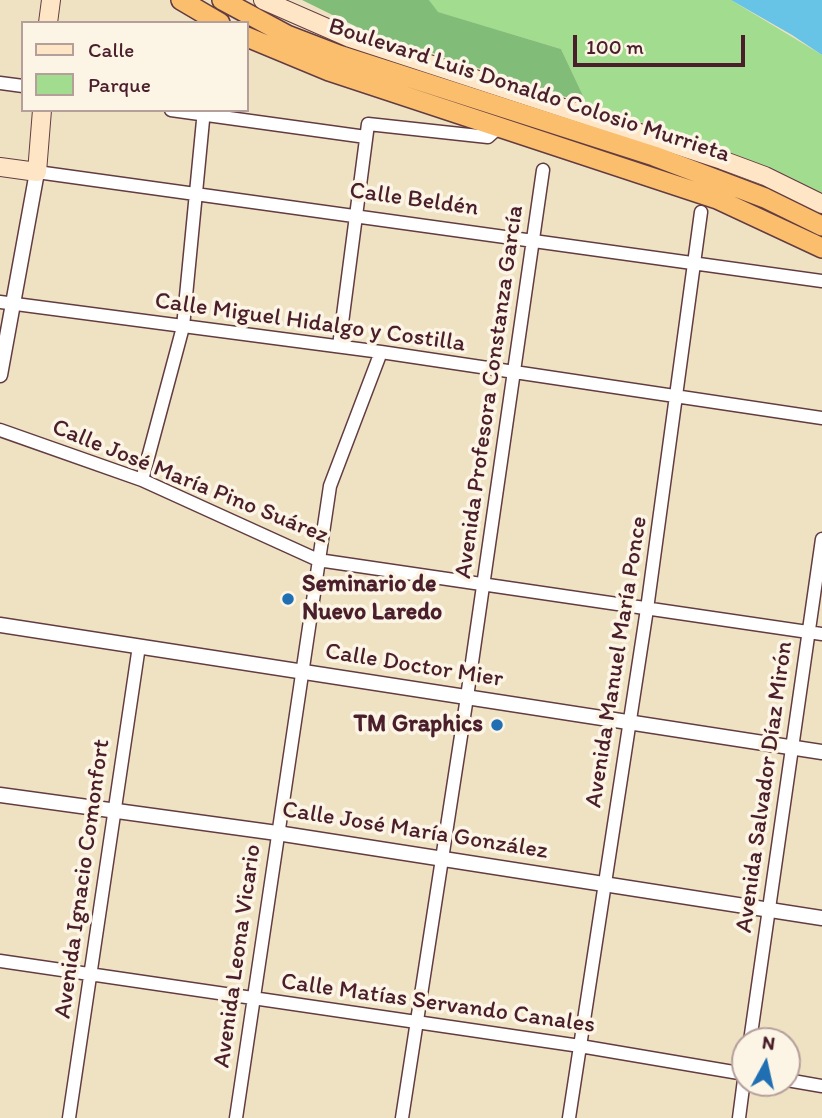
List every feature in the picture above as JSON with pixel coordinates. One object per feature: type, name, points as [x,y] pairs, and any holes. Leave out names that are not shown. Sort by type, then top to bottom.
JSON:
[{"type":"highway","points":[[181,0],[217,21]]},
{"type":"highway","name":"Boulevard Luis Donaldo Colosio Murrieta","points":[[219,1],[287,35],[339,55],[665,160],[765,198],[822,226]]},
{"type":"highway","name":"Boulevard Luis Donaldo Colosio Murrieta","points":[[248,37],[329,71],[717,199],[822,248]]},
{"type":"main road","points":[[48,21],[51,0]]},
{"type":"main road","name":"Boulevard Luis Donaldo Colosio Murrieta","points":[[262,0],[383,50],[722,160],[765,176],[822,204]]},
{"type":"main road","points":[[37,172],[42,112]]},
{"type":"main road","name":"Calle Beldén","points":[[0,167],[37,172]]},
{"type":"street","points":[[0,83],[21,86]]},
{"type":"street","points":[[142,480],[183,327],[204,113],[367,131],[488,137],[499,127]]},
{"type":"street","points":[[339,346],[367,131]]},
{"type":"street","name":"Avenida Profesora Constanza García","points":[[402,1118],[467,697],[543,170]]},
{"type":"street","points":[[0,374],[6,303],[37,172]]},
{"type":"street","name":"Calle Beldén","points":[[37,172],[822,281]]},
{"type":"street","name":"Avenida Manuel María Ponce","points":[[569,1118],[647,608],[701,212]]},
{"type":"street","name":"Calle Miguel Hidalgo y Costilla","points":[[6,303],[339,346],[822,418]]},
{"type":"street","name":"Avenida Leona Vicario","points":[[236,1118],[330,486],[381,352]]},
{"type":"street","name":"Calle José María Pino Suárez","points":[[0,430],[142,480],[318,560],[822,634]]},
{"type":"street","name":"Avenida Salvador Díaz Mirón","points":[[752,1027],[822,539]]},
{"type":"street","name":"Calle Doctor Mier","points":[[0,625],[822,752]]},
{"type":"street","name":"Avenida Ignacio Comonfort","points":[[69,1118],[139,646]]},
{"type":"street","name":"Calle José María González","points":[[0,795],[277,833],[822,918]]},
{"type":"street","name":"Calle Matías Servando Canales","points":[[0,961],[731,1071]]},
{"type":"street","points":[[801,1082],[822,1086]]},
{"type":"street","points":[[739,1118],[742,1097]]},
{"type":"green space","points":[[302,0],[429,0],[438,12],[561,49],[587,104],[363,30]]},
{"type":"green space","points":[[429,0],[731,0],[822,55],[822,193],[728,152],[587,104],[561,49],[437,12]]},
{"type":"water","points":[[731,0],[822,0],[822,55],[792,35]]},
{"type":"place","name":"Seminario de Nuevo Laredo","points":[[288,599]]},
{"type":"place","name":"TM Graphics","points":[[497,725]]}]
